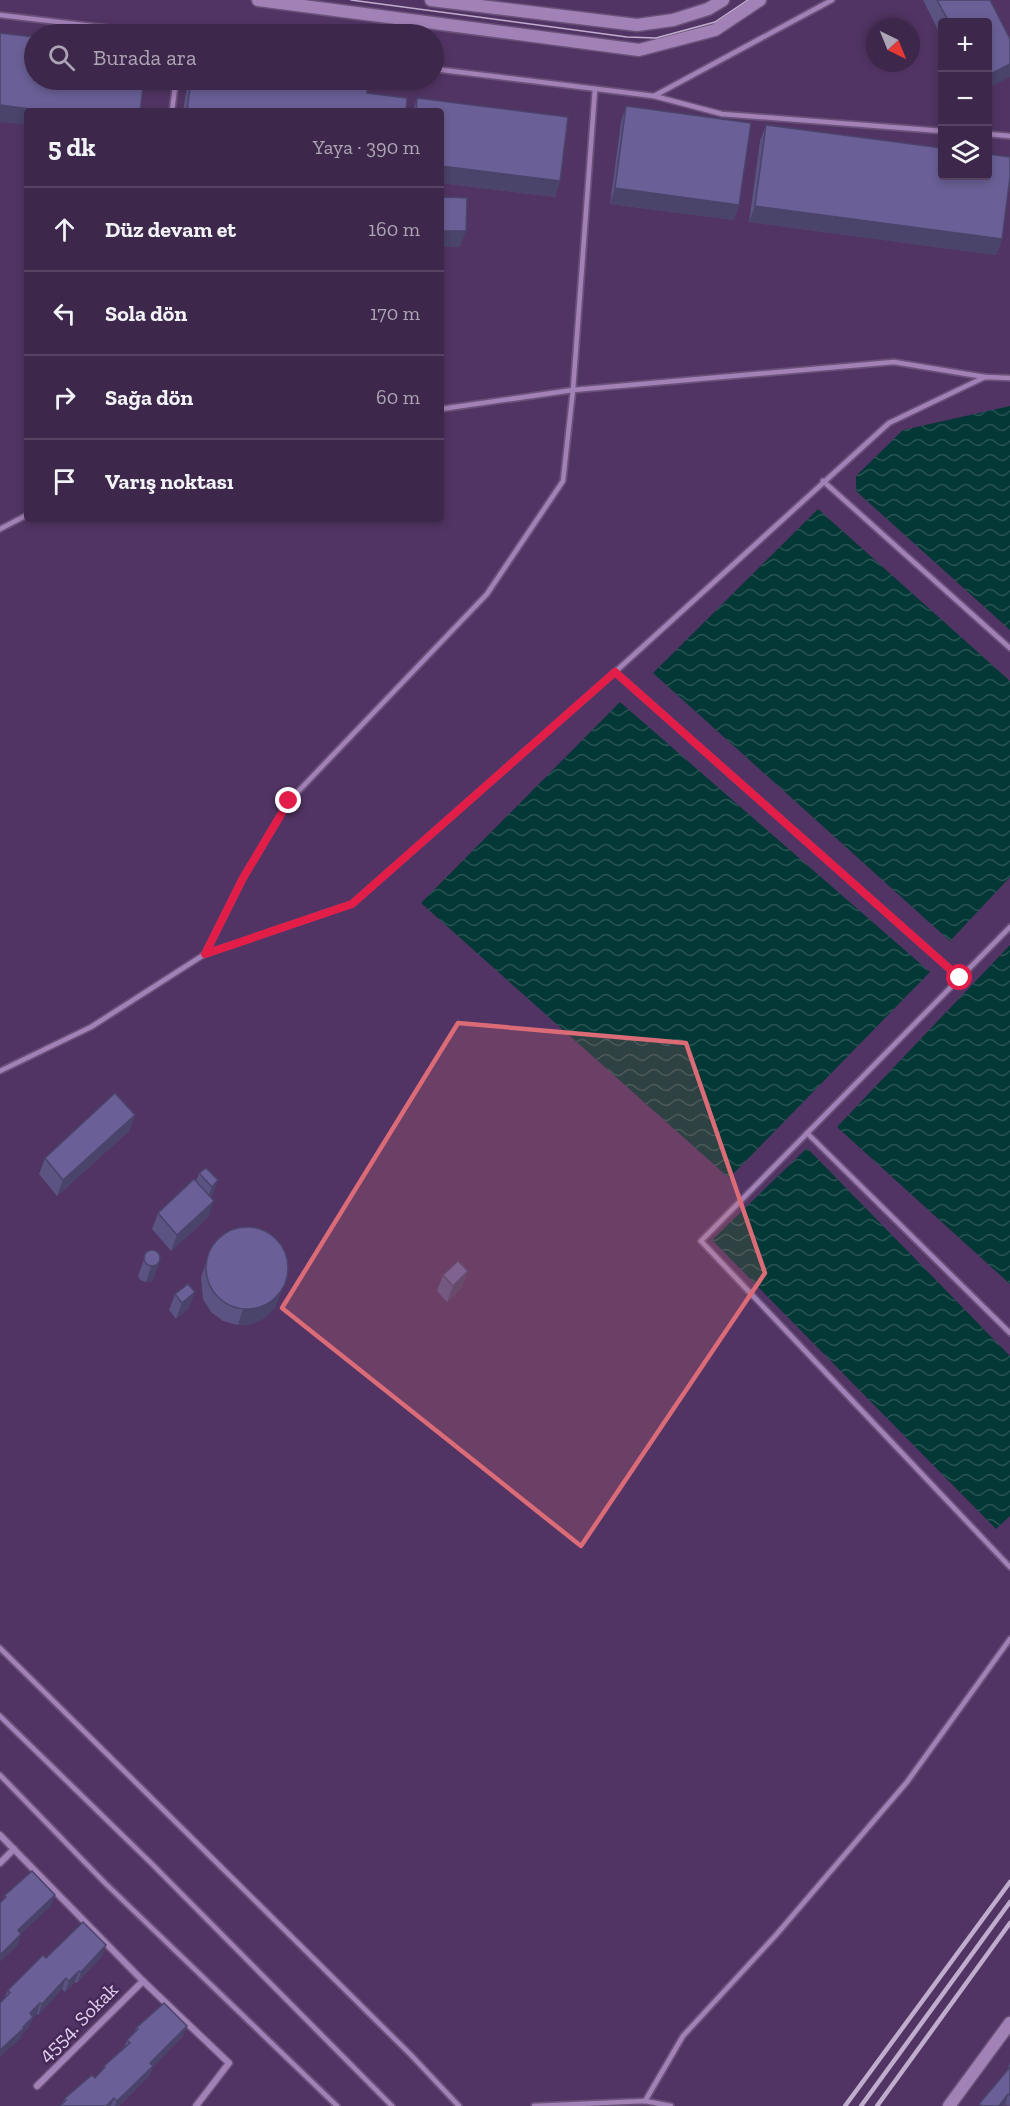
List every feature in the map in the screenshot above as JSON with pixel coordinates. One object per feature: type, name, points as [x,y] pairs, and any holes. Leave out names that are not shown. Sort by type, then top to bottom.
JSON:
[{"type":"main road","points":[[258,0],[441,24]]},
{"type":"main road","points":[[431,0],[637,25],[673,20],[708,9],[723,0]]},
{"type":"main road","points":[[444,24],[639,50],[715,30],[760,0]]},
{"type":"main road","points":[[949,2106],[1008,2030]]},
{"type":"street","points":[[0,1835],[143,1982],[229,2063],[196,2106]]},
{"type":"street","points":[[0,1863],[14,1849]]},
{"type":"street","name":"4554. Sokak","points":[[37,2086],[143,1982]]},
{"type":"lane","points":[[654,96],[832,0]]},
{"type":"lane","points":[[0,15],[75,24]]},
{"type":"lane","points":[[444,70],[654,96],[722,114],[938,131]]},
{"type":"lane","points":[[205,954],[243,878],[289,801],[487,594],[563,481],[573,390],[595,89]]},
{"type":"lane","points":[[172,108],[175,90]]},
{"type":"lane","points":[[992,134],[1010,136]]},
{"type":"lane","points":[[444,409],[573,390],[894,362],[985,377],[1010,378]]},
{"type":"lane","points":[[0,1071],[91,1027],[205,954],[352,904],[615,672],[889,423],[985,377]]},
{"type":"lane","points":[[823,482],[1010,648]]},
{"type":"lane","points":[[0,529],[24,517]]},
{"type":"lane","points":[[615,672],[960,978]]},
{"type":"lane","points":[[1010,927],[701,1241],[1010,1567]]},
{"type":"lane","points":[[807,1133],[1010,1333]]},
{"type":"lane","points":[[645,2101],[683,2036],[776,1935],[907,1782],[1010,1640]]},
{"type":"lane","points":[[0,1648],[403,2046],[459,2106]]},
{"type":"lane","points":[[0,1716],[392,2106]]},
{"type":"lane","points":[[0,1775],[106,1884],[337,2106]]},
{"type":"lane","points":[[534,2106],[645,2101],[671,2106]]},
{"type":"highlighted area","points":[[458,1023],[686,1043],[765,1273],[581,1546],[282,1308]]},
{"type":"water","points":[[1010,406],[1010,630],[856,491],[856,476],[903,430]]},
{"type":"water","points":[[818,509],[1010,681],[1010,877],[950,941],[653,673]]},
{"type":"water","points":[[620,702],[930,972],[729,1178],[421,903]]},
{"type":"water","points":[[1010,945],[1010,1284],[837,1127]]},
{"type":"water","points":[[807,1148],[1010,1356],[1010,1516],[996,1529],[712,1240]]},
{"type":"building","points":[[937,0],[990,0],[1010,39],[1010,64],[992,73],[992,18],[947,18]]},
{"type":"building","points":[[0,33],[24,36],[24,90],[143,90],[140,108],[24,108],[0,105]]},
{"type":"building","points":[[190,90],[367,90],[367,93],[407,98],[406,108],[187,108]]},
{"type":"building","points":[[417,98],[568,117],[560,181],[444,166],[444,108],[416,108]]},
{"type":"building","points":[[626,106],[751,123],[739,205],[615,188]]},
{"type":"building","points":[[766,125],[938,147],[938,180],[992,180],[992,155],[1010,157],[1010,177],[1002,239],[755,206]]},
{"type":"building","points":[[444,197],[467,198],[466,231],[444,231]]},
{"type":"building","points":[[115,1093],[135,1115],[63,1180],[45,1158]]},
{"type":"building","points":[[206,1168],[218,1180],[212,1187],[199,1173]]},
{"type":"building","points":[[194,1179],[214,1201],[177,1235],[158,1213]]},
{"type":"building","points":[[247,1227],[263,1231],[276,1239],[284,1252],[288,1268],[284,1284],[276,1297],[263,1305],[247,1309],[231,1305],[218,1297],[210,1284],[206,1268],[210,1252],[218,1239],[231,1231]]},
{"type":"building","points":[[149,1250],[155,1250],[160,1258],[158,1264],[149,1266],[144,1261],[144,1255]]},
{"type":"building","points":[[458,1261],[468,1271],[453,1286],[443,1275]]},
{"type":"building","points":[[188,1284],[195,1292],[182,1303],[175,1294]]},
{"type":"building","points":[[32,1871],[55,1895],[18,1930],[21,1934],[0,1955],[0,1903],[6,1897],[4,1896]]},
{"type":"building","points":[[83,1922],[106,1945],[81,1972],[79,1971],[69,1981],[66,1978],[42,2004],[40,2003],[30,2013],[33,2017],[24,2028],[0,2050],[0,2003],[10,1993],[8,1990],[43,1955],[46,1958]]},
{"type":"building","points":[[164,2003],[187,2026],[150,2063],[153,2066],[117,2101],[114,2098],[106,2106],[60,2106],[66,2100],[65,2098],[92,2075],[95,2078],[104,2066],[130,2043],[127,2040],[138,2029],[136,2028]]},
{"type":"building","points":[[1010,2067],[1010,2095],[1008,2094],[999,2106],[979,2104]]},
{"type":"tram line","points":[[351,0],[627,37],[656,38],[715,22],[748,0]]},
{"type":"railway","points":[[845,2106],[1010,1882]]},
{"type":"railway","points":[[861,2106],[1010,1902]]},
{"type":"railway","points":[[877,2106],[1010,1923]]},
{"type":"route","points":[[289,801],[243,878],[205,954],[352,904],[615,672],[960,978]]}]
